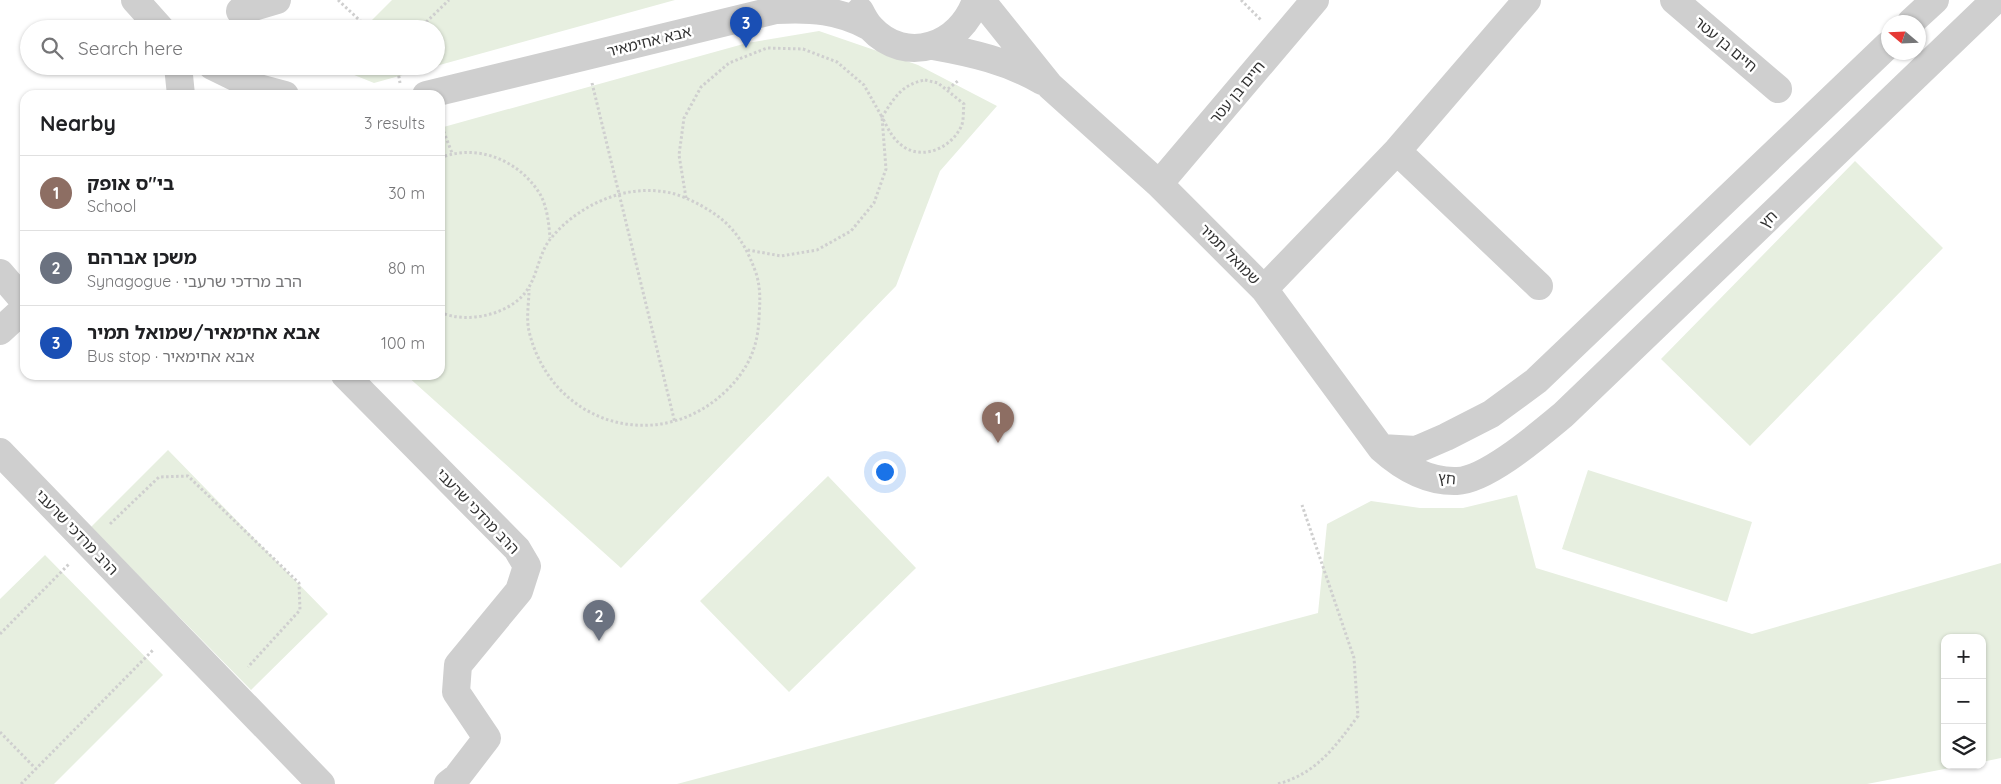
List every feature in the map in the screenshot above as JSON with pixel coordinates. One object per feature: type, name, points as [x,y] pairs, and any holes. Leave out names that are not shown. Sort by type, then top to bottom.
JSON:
[{"type":"street","points":[[135,0],[153,20]]},
{"type":"street","points":[[240,11],[277,0]]},
{"type":"street","points":[[776,10],[802,0]]},
{"type":"street","points":[[857,0],[859,10],[870,27],[883,38],[899,46],[916,48],[933,46],[949,38],[962,27],[972,13],[976,0]]},
{"type":"street","name":"שמואל תמיר","points":[[981,0],[1050,86],[1160,184],[1264,289],[1381,448]]},
{"type":"street","name":"חיים בן עטר","points":[[1160,184],[1315,0]]},
{"type":"street","points":[[1264,289],[1397,151],[1528,0]]},
{"type":"street","name":"חיים בן עטר","points":[[1674,0],[1778,88]]},
{"type":"street","points":[[1919,15],[1935,0]]},
{"type":"street","name":"חץ","points":[[1381,448],[1398,464],[1437,479],[1458,481],[1478,476],[1527,445],[1563,415],[1996,6]]},
{"type":"street","name":"אבא אחימאיר","points":[[445,90],[776,10],[825,10],[855,19],[870,27]]},
{"type":"street","name":"שמואל תמיר","points":[[933,46],[985,56],[1019,68],[1050,86]]},
{"type":"street","points":[[1381,448],[1416,450],[1491,414],[1536,382],[1881,52]]},
{"type":"street","points":[[179,75],[180,90]]},
{"type":"street","points":[[204,75],[218,90]]},
{"type":"street","points":[[226,75],[266,90]]},
{"type":"street","points":[[1397,151],[1539,286]]},
{"type":"street","points":[[0,273],[20,296]]},
{"type":"street","points":[[0,331],[20,313]]},
{"type":"street","name":"הרב מרדכי שרעבי","points":[[350,380],[517,549],[527,566],[519,591],[458,665],[456,692],[487,738],[457,777],[448,784]]},
{"type":"street","name":"הרב מרדכי שרעבי","points":[[0,452],[321,784]]},
{"type":"path","points":[[338,0],[359,20]]},
{"type":"path","points":[[428,20],[449,0]]},
{"type":"path","points":[[686,198],[679,155],[684,118],[701,86],[728,62],[766,48],[803,49],[836,62],[864,85],[882,117],[896,140],[906,148],[923,153],[947,146],[962,126],[964,104],[938,83],[925,80],[913,82],[902,88],[882,117],[886,169],[874,203],[851,231],[817,250],[781,256],[747,249]]},
{"type":"path","points":[[585,56],[675,423]]},
{"type":"path","points":[[445,135],[452,153]]},
{"type":"path","points":[[445,156],[452,153],[481,153],[497,157],[522,172],[540,194],[549,222],[550,238]]},
{"type":"path","points":[[659,191],[686,198],[722,217],[747,249],[761,288],[758,339],[741,376],[712,406],[675,423],[645,427],[605,420],[569,399],[543,368],[529,330],[529,289],[550,238],[580,210],[619,193],[659,191]]},
{"type":"path","points":[[445,314],[478,318],[506,309],[529,289]]},
{"type":"path","points":[[0,634],[89,544],[159,477],[188,476],[299,582],[300,610],[228,688]]},
{"type":"path","points":[[1278,784],[1295,779],[1326,758],[1358,716],[1354,658],[1302,505]]},
{"type":"path","points":[[21,784],[173,630]]},
{"type":"path","points":[[0,732],[36,769]]},
{"type":"green space","points":[[392,0],[675,0],[445,64],[445,20],[372,20]]},
{"type":"green space","points":[[819,31],[918,65],[997,106],[940,171],[896,286],[621,568],[412,380],[445,380],[445,127],[747,43]]},
{"type":"green space","points":[[354,75],[403,75],[374,83]]},
{"type":"green space","points":[[1855,161],[1943,248],[1750,446],[1661,359]]},
{"type":"green space","points":[[168,450],[328,614],[251,690],[91,527]]},
{"type":"green space","points":[[1588,470],[1752,522],[1727,602],[1562,549]]},
{"type":"green space","points":[[828,476],[916,568],[789,692],[700,601]]},
{"type":"green space","points":[[1517,495],[1536,568],[1752,634],[2001,563],[2001,758],[1986,761],[1986,634],[1941,634],[1941,769],[1944,769],[1867,784],[677,784],[1318,613],[1327,524],[1371,501],[1420,508],[1463,508]]},
{"type":"green space","points":[[45,555],[163,675],[54,784],[0,784],[0,599]]},
{"type":"place","name":"אבא אחימאיר/שמואל תמיר","points":[[746,48]]},
{"type":"place","name":"בי\"ס אופק","points":[[998,443]]},
{"type":"place","name":"משכן אברהם","points":[[599,641]]}]
